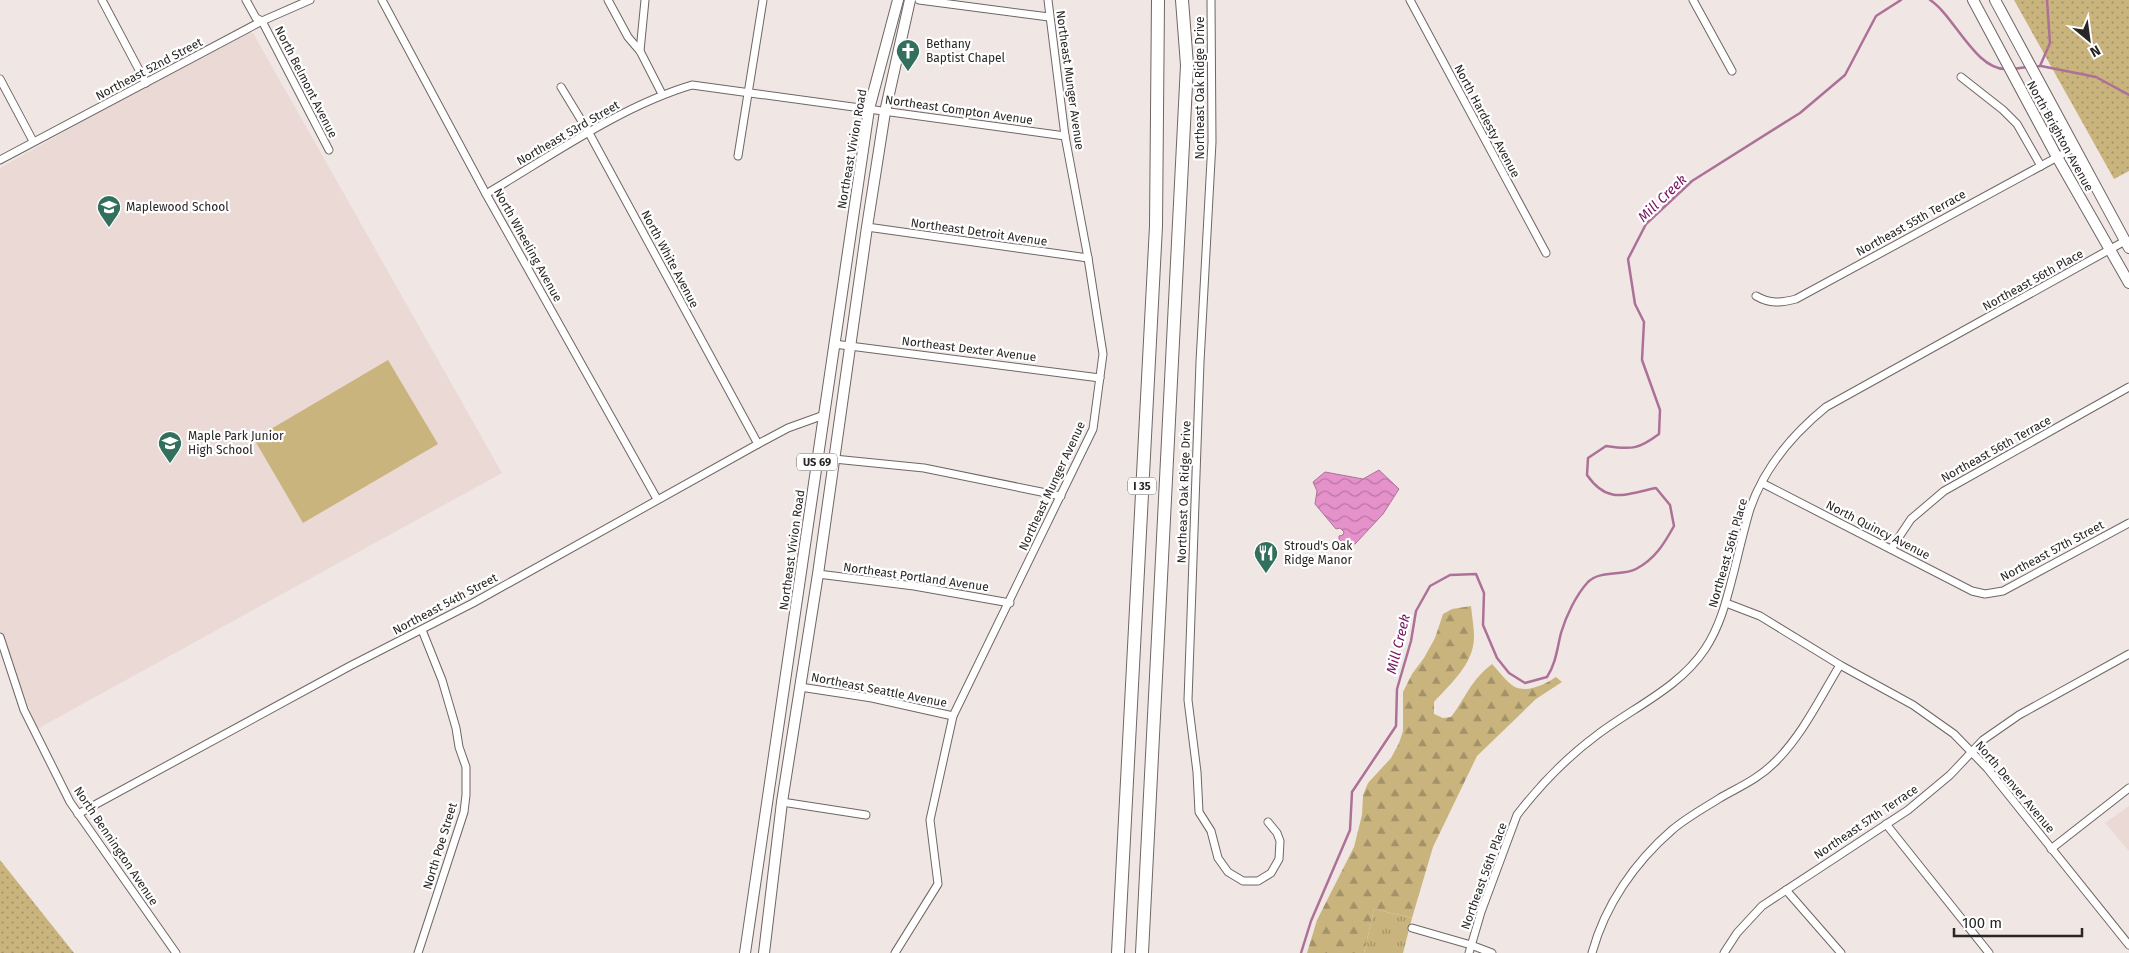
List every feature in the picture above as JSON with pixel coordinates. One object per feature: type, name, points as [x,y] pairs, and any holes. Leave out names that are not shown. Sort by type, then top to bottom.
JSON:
[{"type":"highway","name":"I 35","points":[[1118,953],[1156,226],[1158,19],[1156,0]]},
{"type":"highway","name":"I 35","points":[[1142,953],[1187,65],[1182,0]]},
{"type":"main road","name":"Northeast Vivion Road","points":[[745,953],[869,109],[898,0]]},
{"type":"main road","name":"US 69","points":[[764,953],[782,802],[818,574],[885,112],[910,0]]},
{"type":"main road","name":"North Brighton Avenue","points":[[1995,0],[2127,245]]},
{"type":"main road","name":"North Brighton Avenue","points":[[1974,2],[2057,157],[2129,283]]},
{"type":"street","points":[[102,0],[146,83]]},
{"type":"street","name":"North Belmont Avenue","points":[[246,0],[256,18],[262,22],[329,150]]},
{"type":"street","name":"Northeast 52nd Street","points":[[0,160],[262,22],[310,0]]},
{"type":"street","name":"North Wheeling Avenue","points":[[382,0],[486,194],[657,499]]},
{"type":"street","points":[[608,0],[628,37],[640,51],[662,94]]},
{"type":"street","points":[[640,51],[645,0]]},
{"type":"street","points":[[738,156],[763,0]]},
{"type":"street","points":[[919,0],[1049,17]]},
{"type":"street","name":"Northeast Munger Avenue","points":[[895,953],[938,884],[930,820],[953,716],[1010,603],[1093,429],[1102,354],[1088,258],[1065,136],[1048,0]]},
{"type":"street","name":"Northeast Oak Ridge Drive","points":[[1211,0],[1212,142],[1200,362],[1188,700],[1197,772],[1199,812],[1211,831],[1218,858],[1228,872],[1243,881],[1258,881],[1271,873],[1279,859],[1280,841],[1277,833],[1268,822]]},
{"type":"street","name":"North Hardesty Avenue","points":[[1410,0],[1546,253]]},
{"type":"street","points":[[1694,0],[1732,71]]},
{"type":"street","points":[[1961,77],[2003,110],[2017,124],[2041,166]]},
{"type":"street","points":[[0,79],[33,141]]},
{"type":"street","name":"Northeast Compton Avenue","points":[[662,94],[692,85],[1065,136]]},
{"type":"street","name":"North White Avenue","points":[[561,87],[589,133],[758,444]]},
{"type":"street","name":"Northeast 53rd Street","points":[[486,194],[589,133],[662,94]]},
{"type":"street","name":"Northeast 55th Terrace","points":[[1756,296],[1770,302],[1796,299],[2074,148]]},
{"type":"street","name":"Northeast Detroit Avenue","points":[[868,227],[1088,258]]},
{"type":"street","name":"Northeast 56th Place","points":[[1469,953],[1481,912],[1517,816],[1526,803],[1578,749],[1686,673],[1712,639],[1726,603],[1750,509],[1762,483],[1787,445],[1826,407],[2110,250],[2127,245]]},
{"type":"street","name":"Northeast Dexter Avenue","points":[[834,344],[1100,378]]},
{"type":"street","name":"Northeast 56th Terrace","points":[[1891,549],[1911,519],[1944,491],[2129,386]]},
{"type":"street","name":"Northeast 54th Street","points":[[78,814],[473,603],[758,444],[788,428],[824,415]]},
{"type":"street","points":[[834,458],[924,468],[1061,496]]},
{"type":"street","name":"North Quincy Avenue","points":[[1762,483],[1972,591],[1985,594]]},
{"type":"street","name":"Northeast 57th Street","points":[[1985,594],[2003,591],[2129,522]]},
{"type":"street","name":"Northeast Portland Avenue","points":[[818,574],[914,586],[1010,603]]},
{"type":"street","name":"North Denver Avenue","points":[[1726,603],[1760,616],[1840,665],[1913,705],[1954,734],[1972,751],[2129,944]]},
{"type":"street","name":"North Poe Street","points":[[418,953],[464,812],[466,795],[466,767],[458,747],[456,728],[442,680],[422,630]]},
{"type":"street","name":"North Bennington Avenue","points":[[0,637],[24,710],[78,814],[176,953]]},
{"type":"street","name":"Northeast 57th Terrace","points":[[1724,953],[1749,919],[1762,906],[1923,798],[1950,775],[1972,751],[2019,715],[2129,654]]},
{"type":"street","points":[[1592,953],[1601,926],[1615,896],[1634,870],[1673,829],[1722,797],[1756,778],[1774,764],[1795,738],[1840,665]]},
{"type":"street","name":"Northeast Seattle Avenue","points":[[800,687],[872,698],[953,716]]},
{"type":"street","points":[[2051,849],[2129,788]]},
{"type":"street","points":[[782,802],[866,815]]},
{"type":"street","points":[[1886,824],[1989,953]]},
{"type":"street","points":[[1786,890],[1841,953]]},
{"type":"street","points":[[1412,928],[1472,945],[1492,953]]},
{"type":"shaded area","points":[[244,31],[253,33],[502,473],[37,729],[0,632],[0,168]]},
{"type":"shaded area","points":[[2129,806],[2129,851],[2105,823]]},
{"type":"green space","points":[[2014,0],[2129,0],[2129,171],[2114,179]]},
{"type":"green space","points":[[388,360],[438,444],[303,523],[254,439]]},
{"type":"green space","points":[[1471,606],[1474,637],[1470,656],[1454,681],[1434,702],[1434,714],[1443,718],[1451,717],[1479,676],[1492,664],[1509,683],[1520,689],[1537,687],[1556,677],[1562,682],[1536,699],[1477,756],[1433,847],[1412,918],[1374,909],[1364,953],[1307,953],[1317,920],[1354,847],[1362,815],[1363,795],[1368,783],[1391,758],[1399,743],[1403,731],[1403,692],[1435,638],[1443,614],[1452,609]]},
{"type":"green space","points":[[0,860],[74,953],[0,953]]},
{"type":"green space","points":[[1374,909],[1412,918],[1403,953],[1364,953]]},
{"type":"water","points":[[1379,470],[1399,489],[1383,514],[1355,544],[1339,541],[1339,536],[1343,535],[1344,532],[1340,528],[1336,529],[1315,504],[1317,491],[1313,482],[1325,472],[1363,479]]},
{"type":"waterway","name":"Mill Creek","points":[[1301,953],[1311,921],[1350,830],[1352,792],[1396,726],[1397,689],[1411,641],[1416,611],[1430,586],[1450,575],[1476,574],[1484,593],[1483,625],[1497,658],[1509,673],[1525,683],[1547,677],[1569,613],[1579,593],[1588,582],[1605,574],[1631,571],[1643,565],[1649,561],[1667,539],[1674,526],[1670,505],[1656,488],[1626,494],[1610,494],[1602,491],[1587,475],[1588,458],[1606,446],[1635,447],[1646,443],[1659,434],[1660,410],[1642,360],[1644,322],[1635,304],[1628,259],[1646,224],[1692,181],[1800,113],[1845,75],[1876,16],[1901,0]]},
{"type":"waterway","name":"Mill Creek","points":[[1930,0],[1939,7],[1966,41],[1986,62],[1996,68],[2008,69]]},
{"type":"waterway","name":"Mill Creek","points":[[2035,67],[2040,66],[2050,43],[2047,0]]},
{"type":"waterway","points":[[2041,66],[2096,77],[2129,95]]},
{"type":"waterway","name":"Mill Creek","points":[[2013,69],[2027,67]]},
{"type":"place","name":"Bethany Baptist Chapel","points":[[908,72]]},
{"type":"place","name":"Maplewood School","points":[[109,228]]},
{"type":"place","name":"Maple Park Junior High School","points":[[170,464]]},
{"type":"place","name":"Stroud's Oak Ridge Manor","points":[[1266,574]]}]
